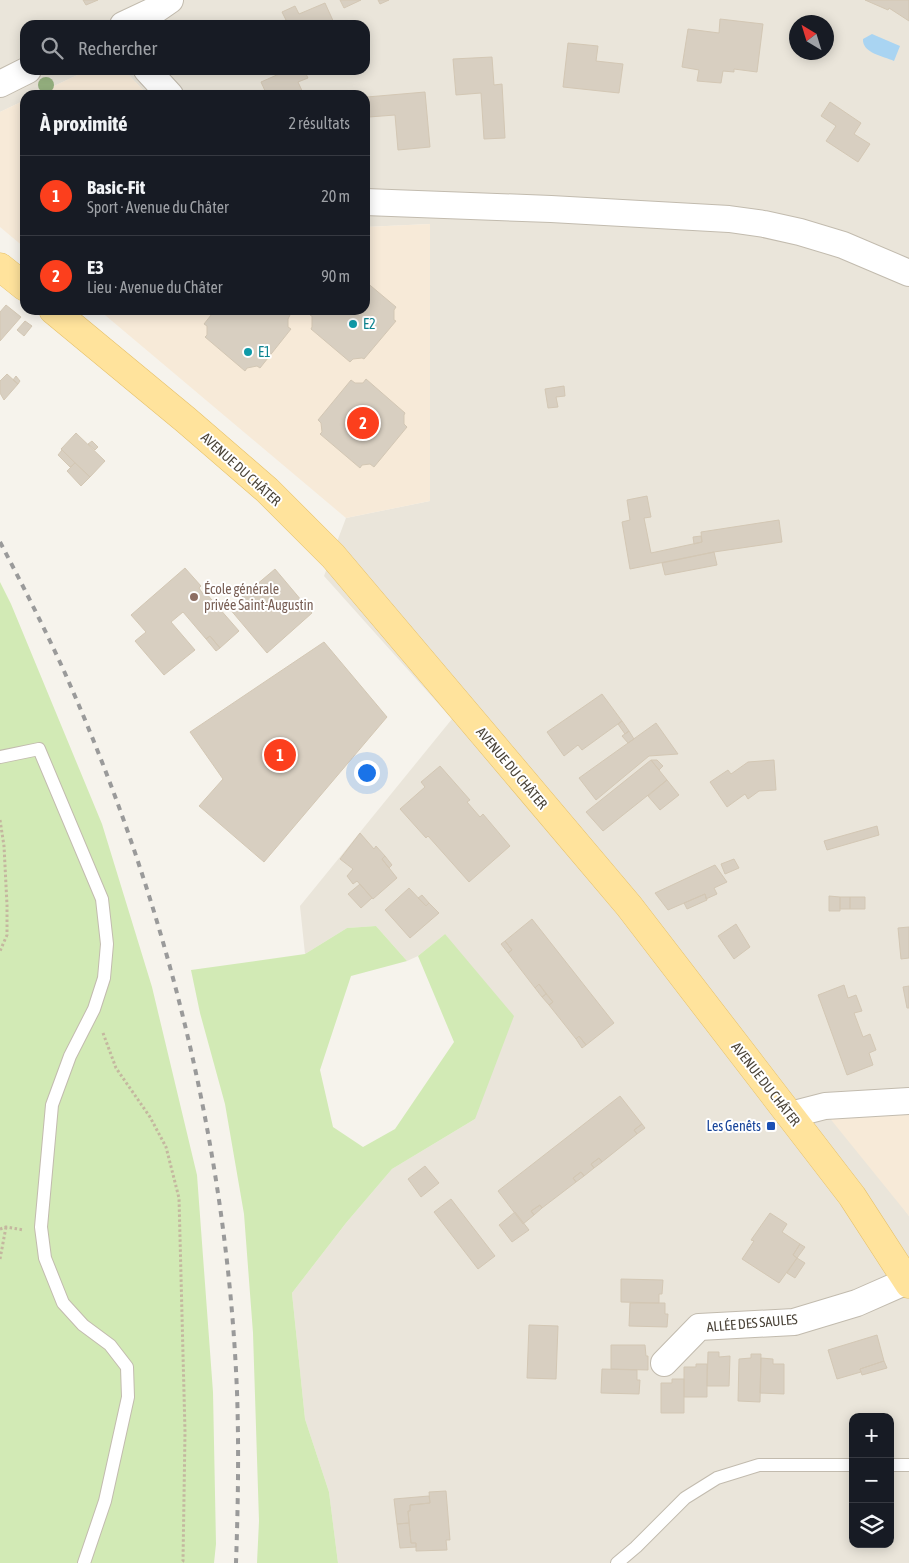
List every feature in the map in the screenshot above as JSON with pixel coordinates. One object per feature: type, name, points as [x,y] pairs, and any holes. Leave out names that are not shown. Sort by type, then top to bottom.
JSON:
[{"type":"main road","points":[[0,267],[20,283]]},
{"type":"main road","name":"AVENUE DU CHÂTER","points":[[59,315],[267,490],[333,556],[629,906],[852,1196],[908,1282]]},
{"type":"street","points":[[133,20],[170,0]]},
{"type":"street","points":[[0,84],[20,74]]},
{"type":"street","points":[[152,75],[165,90]]},
{"type":"street","points":[[370,202],[551,209],[729,219],[800,232],[843,245],[909,273]]},
{"type":"street","points":[[790,1115],[825,1106],[909,1101]]},
{"type":"street","name":"ALLÉE DES SAULES","points":[[664,1363],[699,1328],[794,1322],[857,1303],[908,1282]]},
{"type":"lane","points":[[0,757],[38,749],[102,899],[107,944],[104,978],[94,1009],[70,1056],[52,1106],[40,1227],[45,1258],[63,1303],[83,1325],[110,1345],[127,1367],[128,1397],[105,1501],[84,1563]]},
{"type":"lane","points":[[618,1563],[685,1498],[717,1478],[759,1465],[849,1465]]},
{"type":"lane","points":[[894,1465],[909,1465]]},
{"type":"path","points":[[0,820],[4,846],[7,905],[7,935],[0,951]]},
{"type":"path","points":[[94,1009],[116,1068],[150,1118],[166,1147],[179,1198],[185,1432],[183,1561],[181,1563]]},
{"type":"path","points":[[0,1259],[6,1227]]},
{"type":"shaded area","points":[[0,0],[909,0],[909,1112],[902,1206],[909,1216],[909,1563],[338,1563],[329,1492],[305,1419],[292,1293],[346,1223],[392,1169],[475,1119],[445,934],[418,956],[407,961],[376,926],[347,928],[305,954],[300,906],[452,719],[324,576],[346,518],[430,501],[429,224],[370,227],[370,90],[143,90],[129,75],[370,75],[370,20],[20,20],[20,75],[77,75],[46,90],[20,90],[20,102],[0,112]]},
{"type":"shaded area","points":[[77,75],[129,75],[143,90],[46,90]]},
{"type":"shaded area","points":[[20,102],[20,244],[0,227],[0,112]]},
{"type":"shaded area","points":[[430,224],[430,501],[346,518],[105,315],[370,315],[370,227]]},
{"type":"shaded area","points":[[909,1112],[909,1216],[828,1116]]},
{"type":"green space","points":[[0,582],[11,604],[102,824],[152,987],[197,1175],[213,1392],[216,1544],[214,1563],[0,1563]]},
{"type":"green space","points":[[376,926],[407,961],[351,976],[320,1070],[333,1127],[363,1147],[395,1129],[454,1042],[418,956],[445,934],[514,1016],[475,1119],[392,1169],[346,1223],[292,1293],[305,1419],[329,1492],[338,1563],[257,1563],[259,1521],[253,1333],[244,1214],[225,1104],[200,1013],[191,970],[305,954],[347,928]]},
{"type":"water","points":[[872,34],[900,46],[894,61],[866,48],[863,39]]},
{"type":"building","points":[[83,0],[98,0],[86,5]]},
{"type":"building","points":[[340,0],[361,0],[344,8]]},
{"type":"building","points":[[378,0],[389,0],[380,4]]},
{"type":"building","points":[[865,0],[909,0],[909,21],[889,8],[888,10]]},
{"type":"building","points":[[325,3],[333,20],[286,20],[282,12],[295,6],[299,14]]},
{"type":"building","points":[[720,19],[763,24],[757,72],[734,69],[734,72],[723,71],[721,83],[697,81],[699,70],[682,67],[688,29],[719,33]]},
{"type":"building","points":[[568,43],[598,46],[596,61],[623,64],[619,93],[563,87]]},
{"type":"building","points":[[492,57],[494,85],[502,84],[505,138],[484,139],[481,93],[456,95],[453,59]]},
{"type":"building","points":[[277,75],[306,75],[308,78],[298,82],[302,90],[265,90],[261,82]]},
{"type":"building","points":[[425,92],[430,147],[398,150],[395,115],[370,117],[370,97]]},
{"type":"building","points":[[830,102],[861,123],[854,134],[870,144],[858,162],[826,141],[836,126],[821,116]]},
{"type":"building","name":"E2","points":[[370,285],[396,307],[394,310],[394,320],[396,321],[364,359],[353,359],[350,362],[311,329],[312,316],[310,315],[370,315]]},
{"type":"building","points":[[6,305],[21,317],[0,341],[0,312]]},
{"type":"building","name":"E1","points":[[211,315],[290,315],[288,327],[291,329],[260,368],[257,366],[247,368],[245,371],[205,337],[207,335],[207,326],[204,324]]},
{"type":"building","points":[[25,321],[32,326],[24,336],[17,330]]},
{"type":"building","points":[[7,374],[18,384],[4,400],[0,393],[0,381]]},
{"type":"building","points":[[16,376],[20,381],[18,384],[13,380]]},
{"type":"building","points":[[366,379],[405,413],[404,424],[407,427],[374,467],[370,464],[362,465],[360,468],[320,434],[322,432],[321,423],[318,420],[351,380],[355,383],[363,383]]},
{"type":"building","points":[[564,386],[565,396],[556,397],[558,407],[548,408],[545,389]]},
{"type":"building","points":[[76,433],[105,461],[90,477],[61,449]]},
{"type":"building","points":[[92,441],[98,447],[95,450],[88,444]]},
{"type":"building","points":[[62,450],[75,463],[70,467],[58,455]]},
{"type":"building","points":[[75,463],[90,477],[81,486],[67,471]]},
{"type":"building","points":[[647,496],[651,517],[644,518],[651,553],[702,542],[701,532],[779,520],[782,542],[714,552],[630,569],[622,522],[630,520],[627,500]]},
{"type":"building","points":[[701,536],[702,542],[694,544],[693,537]]},
{"type":"building","points":[[714,552],[717,565],[665,575],[662,563]]},
{"type":"building","points":[[185,568],[201,586],[199,588],[203,594],[205,592],[239,631],[220,648],[210,636],[206,639],[183,612],[171,622],[195,650],[164,675],[135,641],[146,632],[131,615]]},
{"type":"building","points":[[275,569],[312,613],[267,653],[229,608]]},
{"type":"building","points":[[210,636],[220,648],[216,651],[206,639]]},
{"type":"building","points":[[324,642],[387,717],[264,862],[199,806],[223,779],[190,732]]},
{"type":"building","points":[[602,694],[622,721],[582,750],[578,745],[564,756],[547,732]]},
{"type":"building","points":[[622,721],[629,731],[625,734],[618,724]]},
{"type":"building","points":[[656,723],[678,754],[649,756],[596,800],[579,778]]},
{"type":"building","points":[[629,731],[634,739],[628,743],[622,736]]},
{"type":"building","points":[[651,760],[667,780],[603,831],[586,812]]},
{"type":"building","points":[[651,760],[657,760],[663,766],[659,770]]},
{"type":"building","points":[[774,760],[776,790],[759,791],[748,799],[745,794],[727,807],[710,782],[728,770],[731,774],[748,762]]},
{"type":"building","points":[[440,766],[470,800],[467,802],[480,817],[483,814],[510,846],[469,882],[428,836],[426,838],[400,809],[425,787],[421,782]]},
{"type":"building","points":[[667,780],[679,795],[660,810],[648,796]]},
{"type":"building","points":[[877,826],[879,835],[827,850],[824,841]]},
{"type":"building","points":[[360,833],[374,849],[376,846],[385,856],[382,859],[397,878],[373,899],[357,881],[353,884],[347,876],[353,869],[340,859]]},
{"type":"building","points":[[385,856],[392,865],[389,868],[382,859]]},
{"type":"building","points":[[734,859],[739,868],[725,874],[721,864]]},
{"type":"building","points":[[715,865],[727,882],[714,888],[717,894],[706,899],[705,894],[668,910],[655,893]]},
{"type":"building","points":[[360,884],[372,898],[361,908],[348,894]]},
{"type":"building","points":[[409,888],[426,906],[429,903],[439,913],[410,938],[385,910]]},
{"type":"building","points":[[705,894],[707,900],[687,909],[684,903]]},
{"type":"building","points":[[422,895],[429,903],[426,906],[418,898]]},
{"type":"building","points":[[829,896],[840,897],[840,911],[829,911]]},
{"type":"building","points":[[840,897],[850,897],[850,909],[840,909]]},
{"type":"building","points":[[850,897],[865,897],[865,909],[850,909]]},
{"type":"building","points":[[532,919],[614,1023],[586,1045],[579,1036],[576,1039],[549,1005],[553,1002],[539,984],[535,988],[508,953],[512,950],[505,941]]},
{"type":"building","points":[[736,924],[750,947],[734,959],[718,936]]},
{"type":"building","points":[[909,927],[909,958],[901,959],[898,928]]},
{"type":"building","points":[[505,941],[512,950],[508,953],[501,944]]},
{"type":"building","points":[[539,984],[546,994],[542,997],[535,988]]},
{"type":"building","points":[[844,985],[848,998],[856,995],[862,1011],[854,1013],[863,1037],[870,1034],[876,1050],[869,1053],[873,1065],[847,1075],[818,995]]},
{"type":"building","points":[[909,986],[909,1008],[907,1008],[903,987]]},
{"type":"building","points":[[546,994],[553,1002],[549,1005],[542,997]]},
{"type":"building","points":[[579,1036],[586,1045],[582,1048],[576,1039]]},
{"type":"building","points":[[620,1096],[642,1124],[634,1130],[637,1134],[602,1162],[599,1158],[591,1164],[594,1168],[584,1176],[581,1172],[573,1178],[576,1182],[542,1208],[540,1205],[531,1211],[534,1215],[523,1224],[498,1191]]},
{"type":"building","points":[[642,1124],[645,1128],[637,1134],[634,1130]]},
{"type":"building","points":[[599,1158],[602,1162],[594,1168],[591,1164]]},
{"type":"building","points":[[425,1166],[439,1183],[421,1197],[408,1179]]},
{"type":"building","points":[[581,1172],[584,1176],[576,1182],[573,1178]]},
{"type":"building","points":[[451,1199],[495,1256],[478,1269],[434,1212]]},
{"type":"building","points":[[540,1205],[542,1208],[534,1215],[531,1211]]},
{"type":"building","points":[[515,1212],[529,1230],[512,1242],[499,1225]]},
{"type":"building","points":[[770,1213],[787,1224],[782,1232],[800,1244],[793,1255],[797,1258],[779,1283],[742,1259],[754,1241],[751,1240]]},
{"type":"building","points":[[800,1244],[805,1247],[797,1258],[793,1255]]},
{"type":"building","points":[[797,1258],[805,1263],[795,1278],[787,1273]]},
{"type":"building","points":[[621,1279],[663,1280],[662,1294],[659,1294],[659,1303],[621,1302]]},
{"type":"building","points":[[630,1303],[665,1303],[665,1314],[668,1314],[667,1327],[629,1326]]},
{"type":"building","points":[[529,1325],[558,1326],[556,1379],[527,1378]]},
{"type":"building","points":[[877,1335],[884,1361],[860,1369],[861,1372],[837,1379],[828,1350]]},
{"type":"building","points":[[611,1345],[645,1345],[646,1356],[648,1356],[648,1370],[611,1369]]},
{"type":"building","points":[[708,1352],[719,1352],[719,1357],[730,1356],[729,1386],[707,1386]]},
{"type":"building","points":[[751,1354],[761,1354],[760,1402],[738,1401],[739,1359],[751,1358]]},
{"type":"building","points":[[761,1358],[773,1359],[773,1364],[784,1364],[784,1394],[760,1393]]},
{"type":"building","points":[[884,1361],[887,1368],[862,1375],[860,1369]]},
{"type":"building","points":[[696,1364],[707,1364],[707,1397],[684,1397],[684,1367],[696,1367]]},
{"type":"building","points":[[602,1369],[637,1370],[637,1380],[640,1380],[639,1394],[601,1393]]},
{"type":"building","points":[[672,1379],[684,1379],[684,1413],[661,1413],[661,1383],[672,1383]]},
{"type":"building","points":[[446,1491],[450,1540],[446,1540],[447,1550],[416,1551],[416,1543],[411,1543],[408,1511],[410,1511],[410,1505],[430,1503],[429,1492]]},
{"type":"building","points":[[429,1496],[430,1503],[410,1505],[410,1511],[408,1511],[409,1523],[397,1524],[394,1499]]},
{"type":"building","points":[[409,1523],[411,1543],[416,1543],[416,1547],[400,1548],[397,1524]]},
{"type":"railway","points":[[0,542],[64,671],[100,757],[132,845],[160,933],[185,1024],[204,1115],[220,1207],[231,1299],[238,1413],[236,1563]]},
{"type":"place","name":"E2","points":[[353,324]]},
{"type":"place","name":"E1","points":[[248,352]]},
{"type":"place","name":"E3","points":[[363,423]]},
{"type":"place","name":"École générale privée Saint-Augustin","points":[[194,597]]},
{"type":"place","name":"Basic-Fit","points":[[280,755]]},
{"type":"place","name":"Les Genêts","points":[[771,1126]]}]
